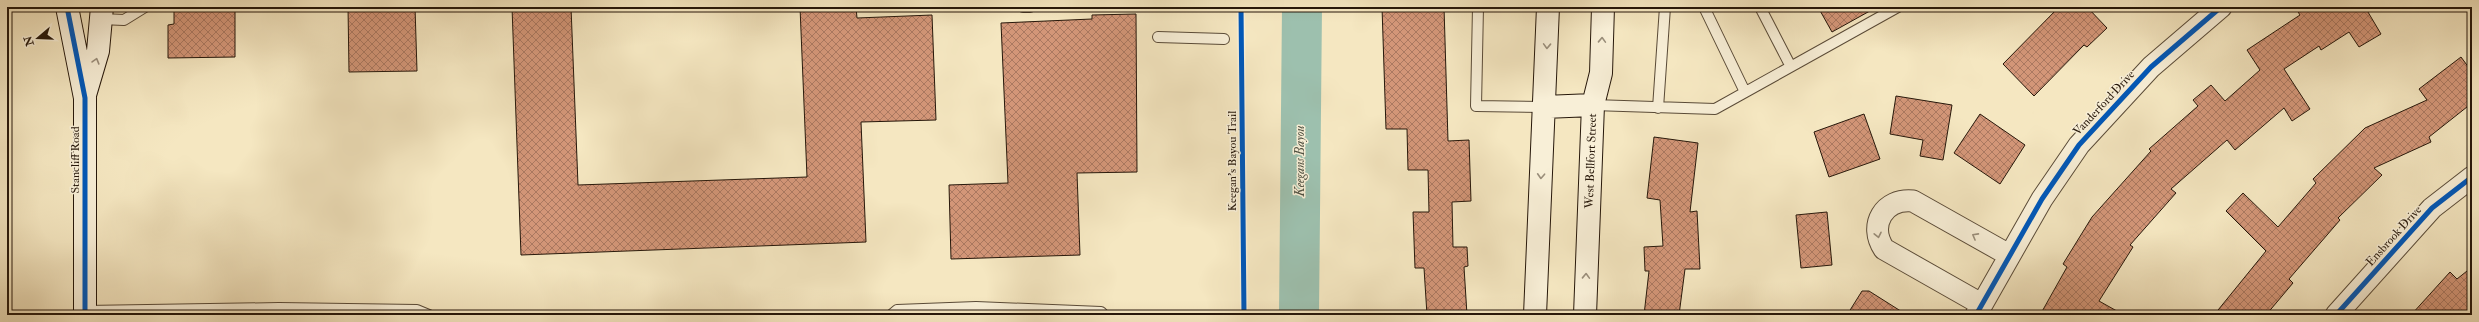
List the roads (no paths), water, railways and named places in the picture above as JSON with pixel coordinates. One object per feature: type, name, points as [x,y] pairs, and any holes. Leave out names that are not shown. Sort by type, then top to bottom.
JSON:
[{"type":"main road","name":"Stancliff Road","points":[[67,7],[85,98],[85,313]]},
{"type":"main road","points":[[1535,315],[1548,7]]},
{"type":"main road","name":"West Bellfort Street","points":[[1585,315],[1593,105],[1601,73],[1603,7]]},
{"type":"main road","name":"Stancliff Road","points":[[85,98],[98,51],[102,13]]},
{"type":"main road","points":[[1544,107],[1593,105]]},
{"type":"street","name":"Vanderford Drive","points":[[2009,255],[1913,201],[1906,200],[1892,204],[1881,214],[1877,229],[1884,249],[1979,309],[2042,199],[2079,145],[2151,67],[2221,7]]},
{"type":"street","name":"Ensbrook Drive","points":[[2336,315],[2432,208],[2472,176]]},
{"type":"lane","points":[[102,13],[124,20],[145,7]]},
{"type":"lane","points":[[1023,7],[1030,7]]},
{"type":"lane","points":[[1478,7],[1476,106],[1544,107]]},
{"type":"lane","points":[[1658,108],[1664,7]]},
{"type":"lane","points":[[1704,7],[1745,92]]},
{"type":"lane","points":[[1760,7],[1790,65]]},
{"type":"lane","points":[[1593,105],[1715,109],[1790,65],[1898,7]]},
{"type":"lane","points":[[1158,37],[1224,39]]},
{"type":"lane","points":[[892,315],[897,310],[976,307],[1101,312],[1104,315]]},
{"type":"lane","points":[[85,313],[167,312],[202,309],[417,310],[428,315]]},
{"type":"waterway","name":"Keegans Bayou","points":[[1299,315],[1302,7]]}]
